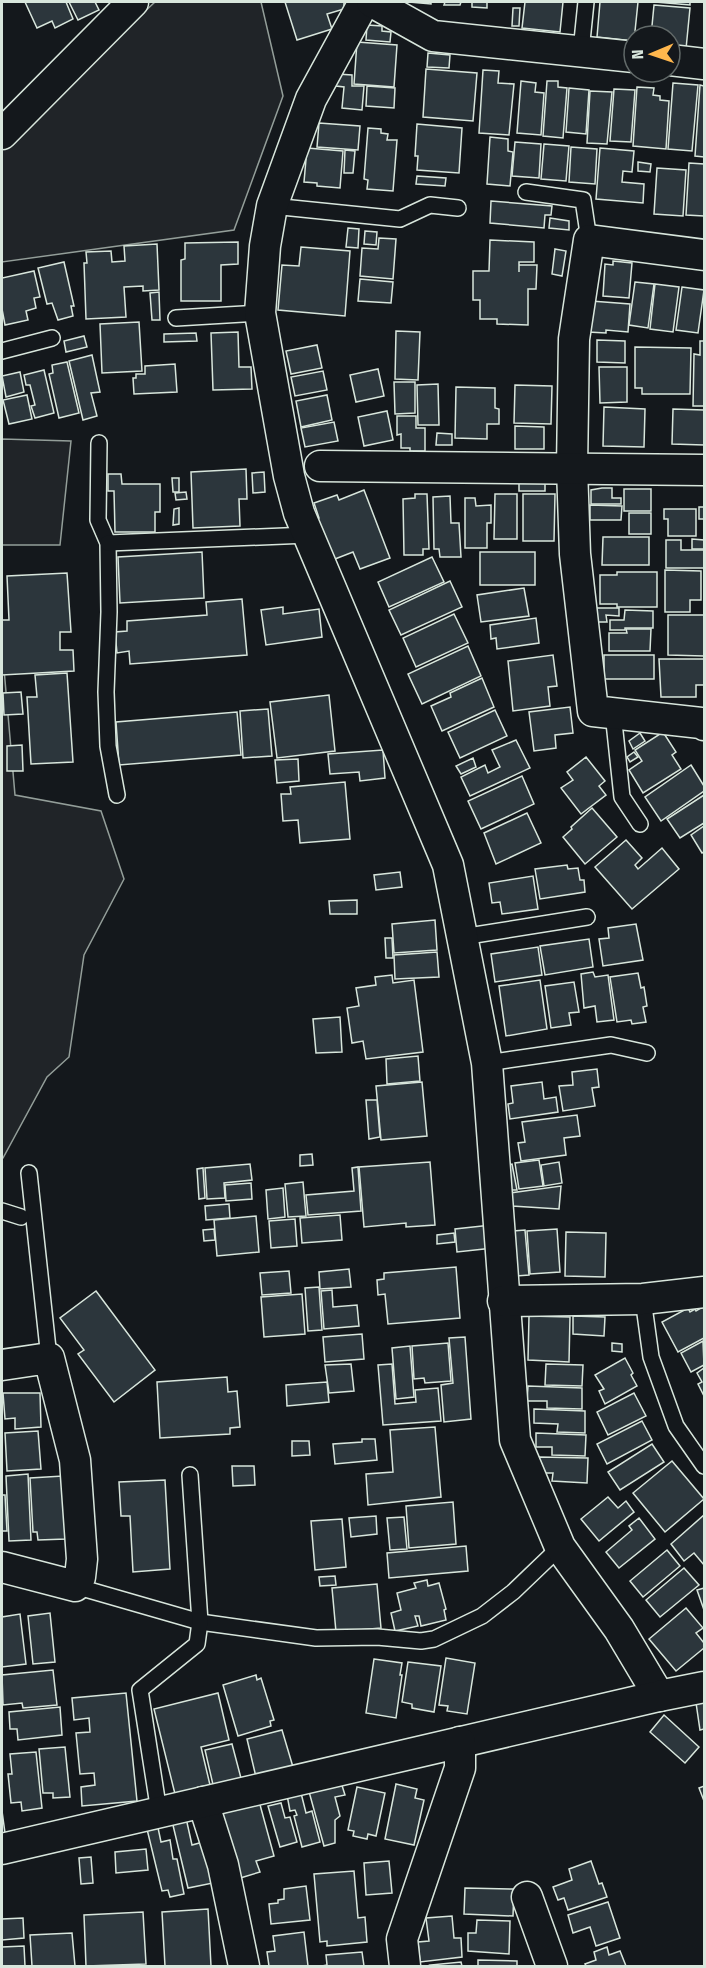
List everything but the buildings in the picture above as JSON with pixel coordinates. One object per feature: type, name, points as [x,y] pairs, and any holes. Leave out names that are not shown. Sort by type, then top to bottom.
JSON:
[{"type":"street","points":[[2,134],[133,2]]},
{"type":"street","points":[[364,2],[311,99],[272,206],[265,246],[260,313],[304,471],[299,513],[448,865],[487,1063],[515,1440],[560,1547],[619,1629],[659,1696]]},
{"type":"street","points":[[372,2],[432,36],[622,56]]},
{"type":"street","points":[[682,61],[705,64]]},
{"type":"street","points":[[705,255],[590,240],[574,339],[573,468],[576,554],[593,711],[705,725]]},
{"type":"street","points":[[304,471],[573,468],[705,470]]},
{"type":"street","points":[[503,1301],[643,1299],[704,1292]]},
{"type":"street","points":[[2,1365],[49,1358],[75,1460],[82,1559],[80,1577],[75,1586],[2,1568]]},
{"type":"street","points":[[2,1849],[705,1687]]},
{"type":"street","points":[[405,1966],[402,1939],[460,1768],[460,1742]]},
{"type":"street","points":[[203,1802],[223,1865],[244,1966]]},
{"type":"street","points":[[527,1897],[552,1966]]},
{"type":"lane","points":[[581,51],[586,2]]},
{"type":"lane","points":[[526,192],[583,200],[590,240]]},
{"type":"lane","points":[[272,206],[400,219],[429,205],[458,208]]},
{"type":"lane","points":[[176,318],[260,313]]},
{"type":"lane","points":[[2,351],[52,338]]},
{"type":"lane","points":[[99,443],[98,520],[108,543],[108,746],[117,795]]},
{"type":"lane","points":[[108,543],[308,536]]},
{"type":"lane","points":[[613,713],[622,797],[640,824]]},
{"type":"lane","points":[[462,937],[586,918]]},
{"type":"lane","points":[[487,1063],[612,1045],[647,1053]]},
{"type":"lane","points":[[29,1173],[49,1358]]},
{"type":"lane","points":[[2,1211],[21,1217]]},
{"type":"lane","points":[[704,1292],[705,1276]]},
{"type":"lane","points":[[643,1299],[651,1357],[676,1426],[705,1466]]},
{"type":"lane","points":[[159,1812],[140,1690],[197,1644],[200,1622],[190,1475]]},
{"type":"lane","points":[[75,1586],[200,1622],[316,1638],[377,1637],[421,1641],[434,1639],[482,1616],[513,1592],[560,1547]]},
{"type":"shaded area","points":[[155,2],[261,2],[283,96],[234,230],[2,262],[2,144]]},
{"type":"shaded area","points":[[2,439],[71,441],[60,545],[2,545]]},
{"type":"shaded area","points":[[2,646],[15,795],[101,811],[124,879],[84,955],[69,1057],[47,1077],[3,1158],[2,1158]]}]
